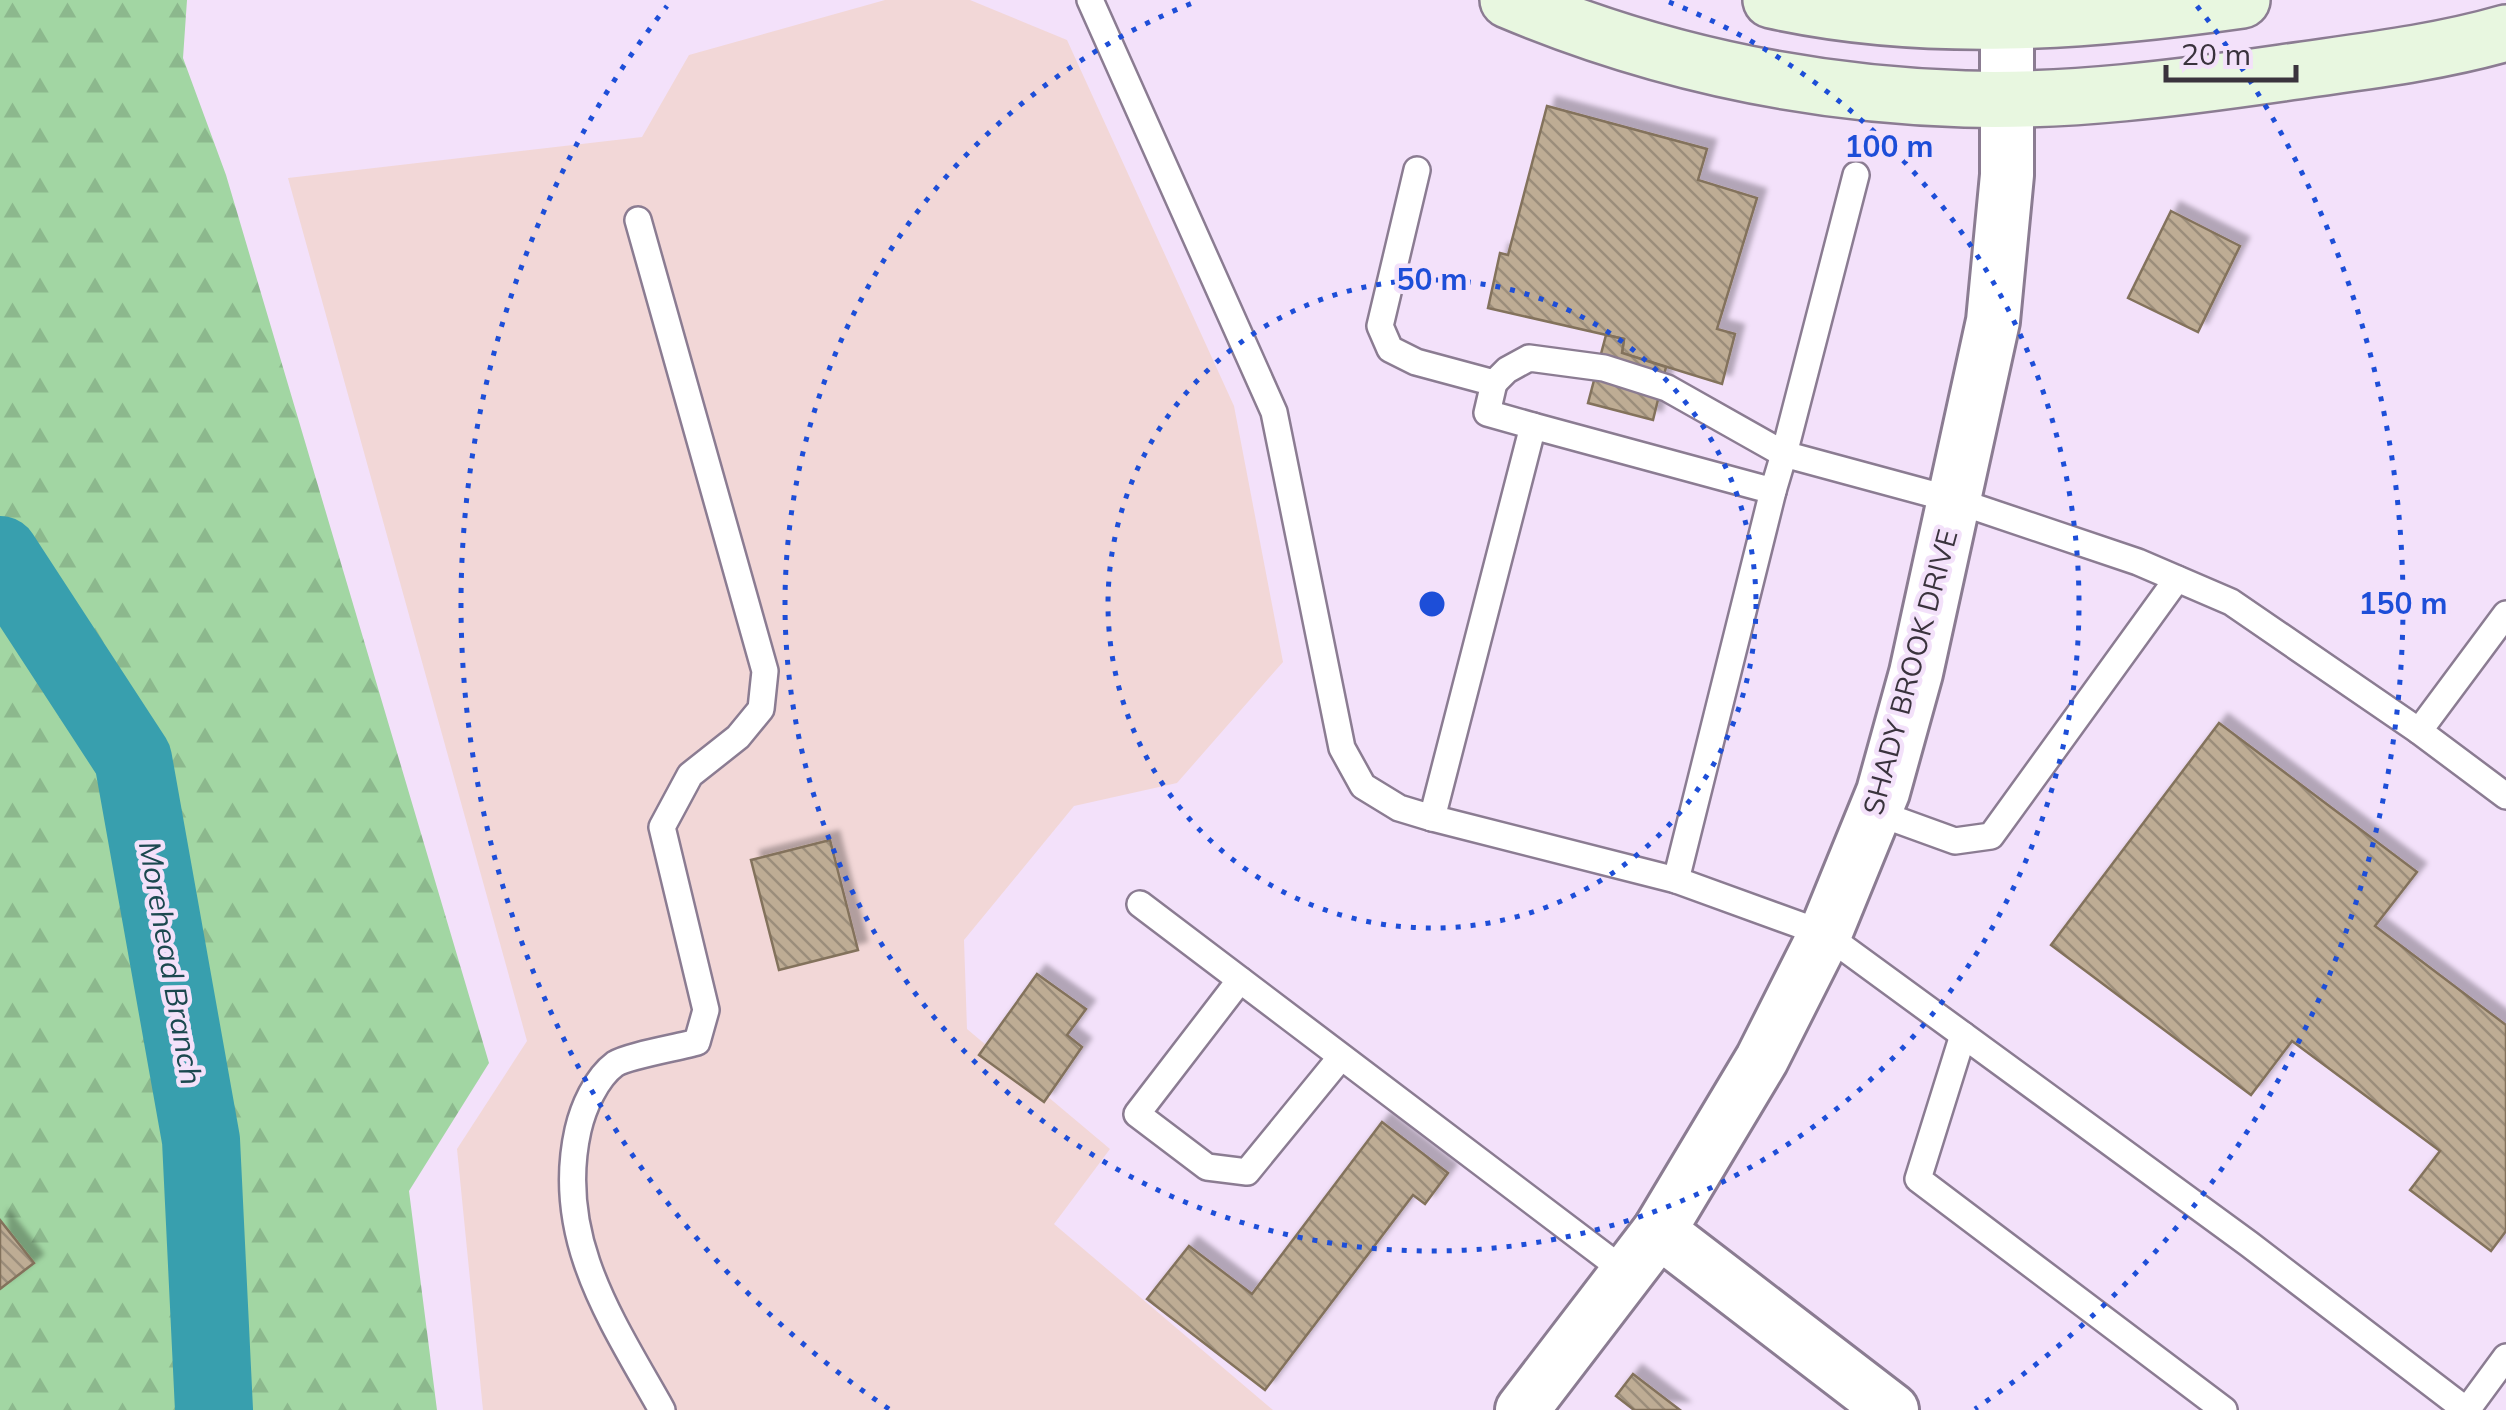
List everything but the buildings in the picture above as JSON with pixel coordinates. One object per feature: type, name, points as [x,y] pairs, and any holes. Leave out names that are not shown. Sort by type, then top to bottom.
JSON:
[{"type":"main road","points":[[1508,0],[1676,58],[1776,80],[1851,91],[1967,99],[2197,85],[2400,56],[2506,33]]},
{"type":"main road","points":[[1771,0],[1844,13],[1973,22],[2108,16],[2242,0]]},
{"type":"street","name":"SHADY BROOK DRIVE","points":[[1522,1410],[1659,1231],[1762,1060],[1825,934],[1875,812],[1916,673],[1993,321],[2007,175],[2007,20]]},
{"type":"street","points":[[1659,1231],[1892,1410]]},
{"type":"lane","points":[[1090,0],[1274,412],[1342,748],[1364,786],[1398,808],[1676,880],[1825,934],[2249,1244],[2466,1410],[2506,1358]]},
{"type":"lane","points":[[1418,170],[1380,326],[1390,349],[1416,362],[1494,383]]},
{"type":"lane","points":[[1676,880],[1856,176]]},
{"type":"lane","points":[[638,220],[766,670],[762,709],[738,738],[690,775],[662,827],[706,1010],[698,1042],[616,1063],[584,1104],[572,1155],[577,1240],[599,1298],[662,1410]]},
{"type":"lane","points":[[1773,491],[1487,413],[1494,383],[1507,370],[1529,358],[1604,368],[1666,388],[1784,454],[1954,500],[2138,562],[2231,602],[2506,796]]},
{"type":"lane","points":[[1432,818],[1533,426]]},
{"type":"lane","points":[[1875,812],[1956,841],[1991,836],[2177,579]]},
{"type":"lane","points":[[2419,731],[2506,614]]},
{"type":"lane","points":[[1140,904],[1627,1274]]},
{"type":"lane","points":[[1240,980],[1137,1114],[1206,1167],[1247,1172],[1341,1056]]},
{"type":"lane","points":[[1963,1035],[1918,1179],[2224,1410]]},
{"type":"shaded area","points":[[885,0],[970,0],[1067,40],[1234,406],[1283,662],[1177,783],[1074,806],[964,940],[967,1029],[1110,1149],[1054,1224],[1273,1410],[483,1410],[457,1149],[527,1041],[288,178],[642,137],[689,55]]},
{"type":"green space","points":[[0,0],[187,0],[183,58],[226,175],[489,1063],[409,1191],[437,1410],[0,1410]]},
{"type":"waterway","name":"Morehead Branch","points":[[0,555],[133,759],[201,1140],[214,1410]]}]
